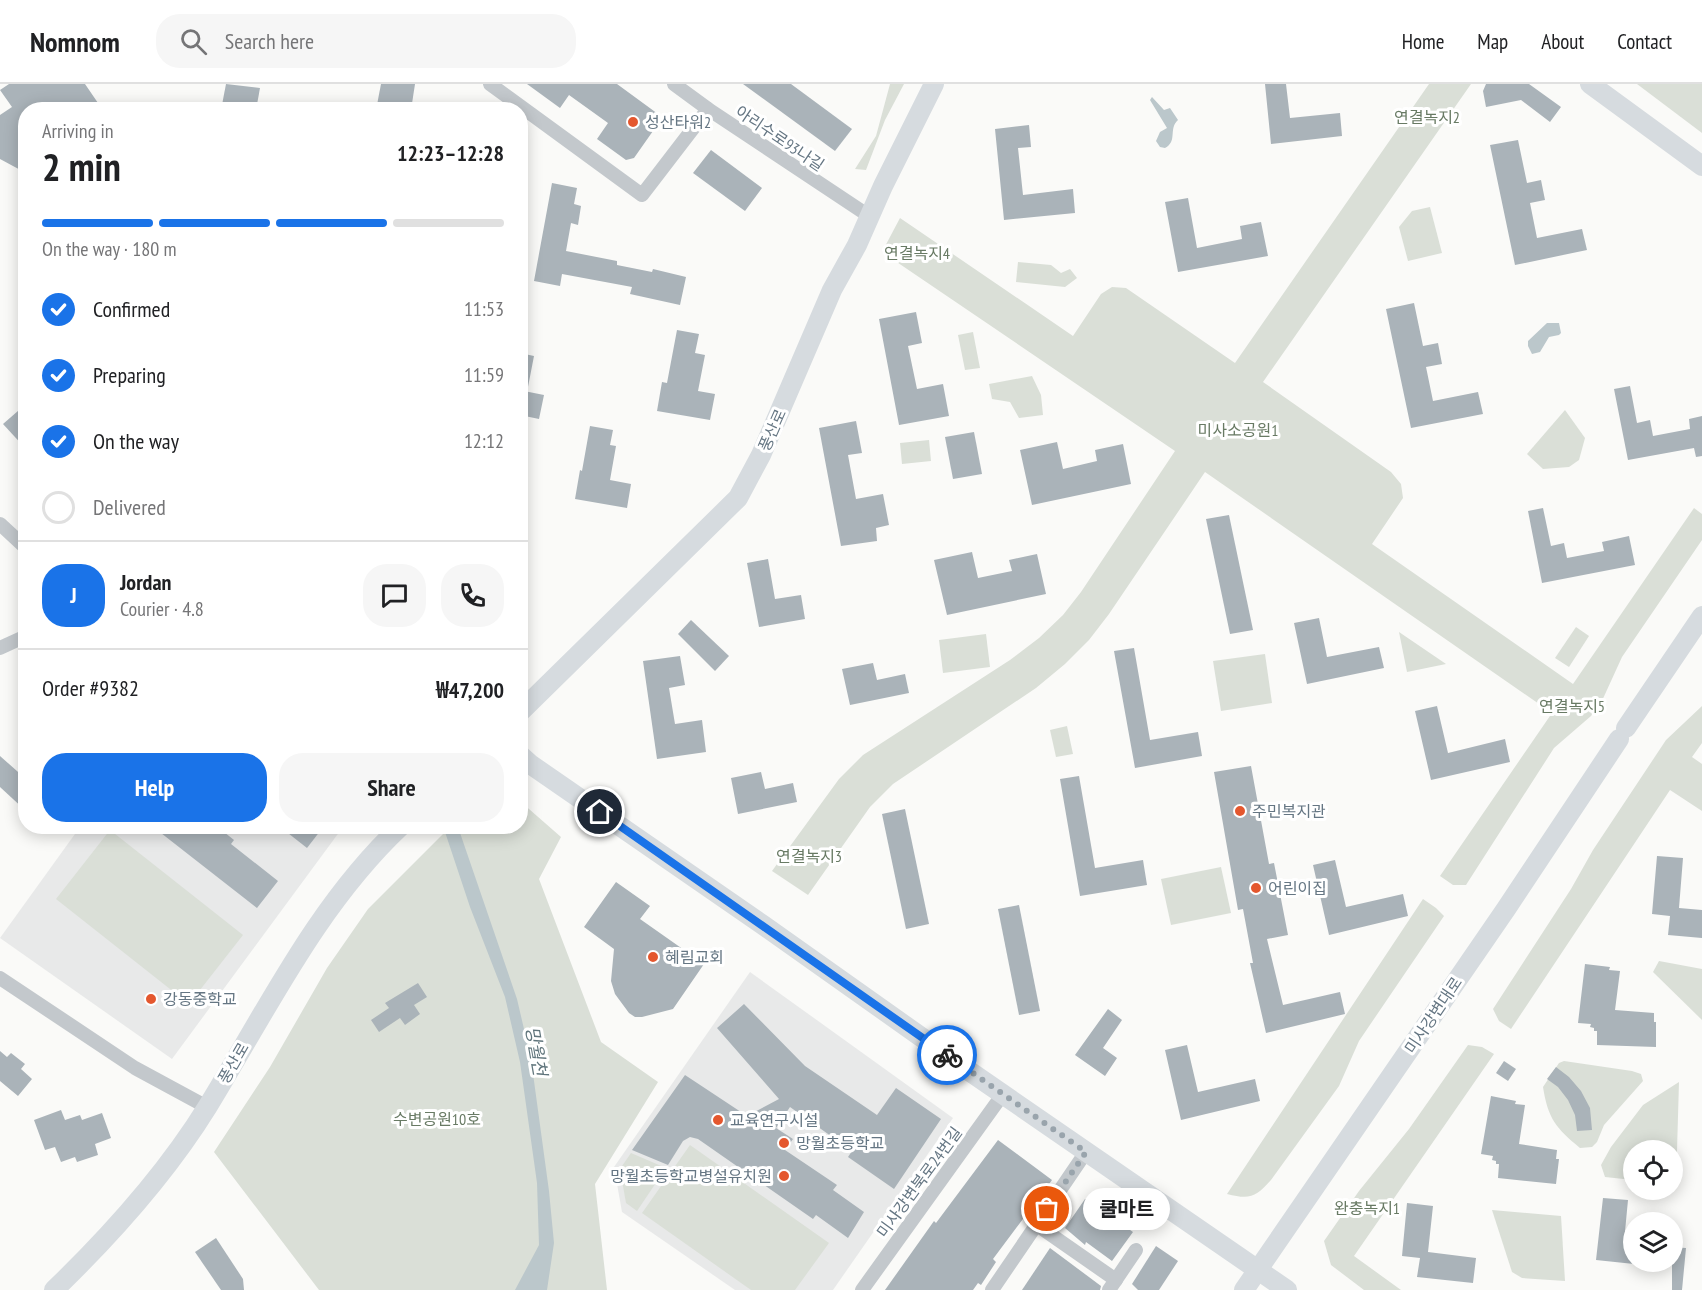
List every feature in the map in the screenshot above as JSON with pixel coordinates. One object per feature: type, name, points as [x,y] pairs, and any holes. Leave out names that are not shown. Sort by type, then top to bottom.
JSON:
[{"type":"street","points":[[490,84],[515,102]]},
{"type":"street","name":"아리수로93나길","points":[[674,84],[869,216]]},
{"type":"street","name":"풍산로","points":[[528,704],[738,498],[761,455],[832,290],[934,84]]},
{"type":"street","points":[[1590,84],[1702,166]]},
{"type":"street","points":[[528,112],[642,195],[708,109]]},
{"type":"street","points":[[0,524],[18,541]]},
{"type":"street","name":"미사강변대로","points":[[1244,1290],[1493,927],[1702,616]]},
{"type":"street","points":[[0,648],[18,640]]},
{"type":"street","points":[[528,762],[1287,1290]]},
{"type":"street","name":"풍산로","points":[[54,1290],[130,1210],[176,1152],[207,1107],[301,949],[343,891],[394,834]]},
{"type":"street","points":[[0,978],[135,1068],[207,1107]]},
{"type":"street","name":"미사강변북로24번길","points":[[862,1290],[1003,1094]]},
{"type":"street","points":[[992,1290],[1086,1152]]},
{"type":"street","points":[[1037,1225],[1113,1285],[1136,1250]]},
{"type":"shaded area","points":[[1152,97],[1164,110],[1170,108],[1178,120],[1171,142],[1165,148],[1160,147],[1156,141],[1160,132],[1167,128],[1150,100]]},
{"type":"shaded area","points":[[1547,323],[1559,323],[1561,333],[1549,337],[1540,352],[1532,354],[1528,341]]},
{"type":"shaded area","name":"강동중학교","points":[[75,834],[338,834],[172,1059],[0,938]]},
{"type":"shaded area","name":"망월천","points":[[446,834],[460,834],[517,999],[531,1059],[554,1243],[547,1290],[515,1290],[539,1245],[537,1183],[520,1062],[505,997],[470,907]]},
{"type":"shaded area","name":"망월초등학교","points":[[750,972],[953,1118],[833,1290],[735,1290],[622,1212],[614,1167]]},
{"type":"green space","points":[[890,84],[904,84],[885,120],[866,170],[855,169],[876,136]]},
{"type":"green space","points":[[1429,84],[1471,84],[1263,382],[1391,472],[1401,484],[1403,498],[1372,544],[1573,684],[1694,508],[1702,514],[1702,540],[1622,657],[1601,703],[1591,716],[1554,748],[1466,885],[1453,885],[1440,876],[1552,713],[1205,472],[1109,614],[1089,640],[1065,664],[1036,688],[893,784],[870,807],[808,895],[772,871],[839,779],[863,755],[1010,660],[1039,638],[1063,615],[1081,592],[1175,451],[882,252],[900,218],[1073,336],[1101,294],[1112,287],[1126,288],[1235,363]]},
{"type":"green space","points":[[1637,84],[1702,84],[1702,133]]},
{"type":"green space","points":[[1430,207],[1442,253],[1408,261],[1399,227],[1412,211]]},
{"type":"green space","points":[[1018,262],[1051,265],[1061,273],[1070,269],[1077,278],[1065,287],[1016,282]]},
{"type":"green space","points":[[973,332],[980,368],[965,370],[958,335]]},
{"type":"green space","points":[[1032,376],[1041,395],[1043,415],[1019,418],[1010,402],[992,399],[989,384]]},
{"type":"green space","points":[[1565,410],[1585,438],[1579,460],[1569,467],[1543,469],[1527,454]]},
{"type":"green space","points":[[929,440],[931,461],[902,464],[900,443]]},
{"type":"green space","points":[[1576,627],[1589,636],[1569,667],[1555,658]]},
{"type":"green space","points":[[1399,632],[1446,664],[1407,672]]},
{"type":"green space","points":[[986,634],[990,667],[943,673],[939,640]]},
{"type":"green space","points":[[1265,654],[1272,703],[1221,711],[1213,661]]},
{"type":"green space","points":[[1702,706],[1702,743],[1692,757],[1702,764],[1702,811],[1670,790],[1511,1029],[1499,1021],[1493,1009],[1571,889],[1593,850],[1666,740]]},
{"type":"green space","points":[[1067,726],[1073,754],[1056,757],[1050,730]]},
{"type":"green space","name":"수변공원10호","points":[[528,808],[561,837],[539,879],[601,1042],[658,1082],[595,1184],[607,1290],[319,1290],[214,1152],[270,1067],[327,968],[368,909],[443,834],[528,834]]},
{"type":"green space","points":[[107,834],[115,834],[243,935],[189,1004],[56,899]]},
{"type":"green space","points":[[1221,867],[1231,913],[1171,925],[1161,879]]},
{"type":"green space","points":[[1423,899],[1444,916],[1359,1041],[1339,1086],[1266,1186],[1252,1196],[1241,1197],[1227,1194]]},
{"type":"green space","points":[[1659,961],[1702,969],[1702,1020],[1653,972]]},
{"type":"green space","name":"완충녹지1","points":[[1468,1045],[1482,1047],[1494,1054],[1354,1256],[1401,1290],[1364,1290],[1331,1265],[1324,1241],[1359,1191],[1409,1129]]},
{"type":"green space","points":[[1564,1061],[1641,1074],[1643,1081],[1604,1125],[1597,1142],[1592,1147],[1580,1148],[1572,1141],[1554,1122],[1548,1107],[1543,1087],[1559,1063]]},
{"type":"green space","points":[[1679,1082],[1677,1140],[1623,1140],[1623,1179],[1605,1177],[1601,1165],[1611,1147],[1643,1105]]},
{"type":"green space","points":[[690,1145],[829,1243],[795,1290],[751,1290],[642,1213]]},
{"type":"green space","points":[[631,1153],[666,1168],[637,1211],[626,1203],[620,1169]]},
{"type":"green space","points":[[1492,1210],[1561,1216],[1565,1281],[1522,1278],[1512,1272]]},
{"type":"building","points":[[9,84],[85,84],[97,102],[18,102],[18,169],[0,159],[0,115],[12,107],[0,90]]},
{"type":"building","points":[[226,84],[260,88],[257,102],[223,102]]},
{"type":"building","points":[[381,84],[415,84],[412,102],[378,102]]},
{"type":"building","name":"성산타워2","points":[[527,84],[617,84],[658,114],[660,121],[634,158],[626,160],[597,139],[608,123],[569,95],[560,108]]},
{"type":"building","points":[[743,84],[791,84],[852,129],[835,151]]},
{"type":"building","points":[[1265,84],[1286,84],[1290,118],[1340,113],[1342,136],[1271,144]]},
{"type":"building","points":[[1486,84],[1529,84],[1561,107],[1550,122],[1521,100],[1486,107],[1483,91]]},
{"type":"building","points":[[1029,125],[1031,147],[1018,148],[1023,195],[1073,189],[1075,213],[1004,220],[995,129]]},
{"type":"building","points":[[1518,140],[1527,183],[1541,180],[1545,200],[1530,203],[1537,238],[1582,229],[1587,250],[1515,265],[1490,145]]},
{"type":"building","points":[[711,150],[762,188],[745,211],[693,173]]},
{"type":"building","points":[[552,183],[577,188],[574,204],[581,206],[578,225],[571,223],[566,251],[617,261],[617,265],[652,272],[653,269],[686,277],[680,305],[630,294],[632,287],[562,274],[560,286],[534,281]]},
{"type":"building","points":[[1188,198],[1197,248],[1242,239],[1240,226],[1261,222],[1268,256],[1178,272],[1165,202]]},
{"type":"building","points":[[1414,303],[1423,346],[1438,343],[1442,364],[1426,367],[1433,401],[1478,392],[1483,414],[1411,428],[1386,309]]},
{"type":"building","points":[[916,312],[922,343],[908,346],[917,389],[943,384],[949,416],[899,425],[879,319]]},
{"type":"building","points":[[677,330],[699,334],[695,353],[705,355],[698,391],[715,394],[710,420],[657,411],[662,382],[667,383]]},
{"type":"building","points":[[528,355],[534,356],[528,387]]},
{"type":"building","points":[[1630,386],[1637,423],[1650,420],[1653,436],[1690,429],[1689,419],[1702,416],[1702,456],[1696,457],[1694,448],[1628,460],[1614,389]]},
{"type":"building","points":[[528,392],[544,395],[539,419],[528,417]]},
{"type":"building","points":[[18,411],[18,440],[3,424]]},
{"type":"building","points":[[856,421],[862,453],[848,455],[856,499],[883,494],[889,525],[876,528],[877,541],[841,546],[819,428]]},
{"type":"building","points":[[590,426],[613,430],[610,445],[616,446],[610,480],[631,484],[627,508],[575,499]]},
{"type":"building","points":[[974,432],[982,474],[953,479],[945,437]]},
{"type":"building","points":[[1057,442],[1063,469],[1097,461],[1095,450],[1123,444],[1131,484],[1032,505],[1020,450]]},
{"type":"building","points":[[1543,508],[1551,546],[1564,543],[1567,558],[1604,551],[1602,542],[1629,536],[1635,565],[1542,583],[1528,511]]},
{"type":"building","points":[[1229,515],[1253,630],[1230,634],[1206,519]]},
{"type":"building","points":[[972,552],[978,578],[1012,571],[1009,560],[1037,554],[1046,594],[947,615],[934,560]]},
{"type":"building","points":[[768,559],[775,599],[801,595],[805,619],[759,627],[747,563]]},
{"type":"building","points":[[1319,618],[1327,657],[1379,647],[1384,668],[1307,684],[1294,623]]},
{"type":"building","points":[[691,620],[729,656],[715,671],[678,634]]},
{"type":"building","points":[[1134,648],[1150,740],[1198,732],[1202,756],[1135,768],[1114,651]]},
{"type":"building","points":[[680,656],[685,685],[669,688],[675,724],[702,720],[706,752],[657,759],[643,661]]},
{"type":"building","points":[[873,663],[877,680],[905,674],[909,693],[850,705],[842,669]]},
{"type":"building","points":[[1437,706],[1448,753],[1505,739],[1510,762],[1431,780],[1415,711]]},
{"type":"building","points":[[0,756],[18,772],[18,804],[0,787]]},
{"type":"building","points":[[1251,766],[1269,864],[1274,863],[1288,935],[1267,939],[1283,1005],[1340,992],[1345,1014],[1266,1033],[1250,963],[1253,963],[1243,909],[1238,910],[1214,772]]},
{"type":"building","points":[[761,772],[765,789],[793,783],[797,802],[738,814],[731,778]]},
{"type":"building","points":[[1079,776],[1095,868],[1143,860],[1147,885],[1080,896],[1060,779]]},
{"type":"building","points":[[905,809],[929,924],[906,929],[882,814]]},
{"type":"building","points":[[162,834],[226,834],[234,840],[231,844],[278,881],[257,908]]},
{"type":"building","points":[[289,834],[318,834],[307,848]]},
{"type":"building","points":[[1657,856],[1683,858],[1679,908],[1702,910],[1702,938],[1668,935],[1670,916],[1652,914]]},
{"type":"building","points":[[1335,860],[1346,907],[1403,894],[1408,916],[1329,935],[1313,865]]},
{"type":"building","name":"혜림교회","points":[[616,882],[650,906],[640,919],[704,964],[673,1009],[642,1017],[635,1017],[629,1013],[615,994],[611,981],[614,949],[584,927]]},
{"type":"building","points":[[1019,905],[1040,1011],[1019,1015],[998,909]]},
{"type":"building","points":[[1585,964],[1610,967],[1609,970],[1620,971],[1615,1010],[1654,1013],[1656,1047],[1597,1045],[1597,1031],[1590,1027],[1591,1024],[1578,1023]]},
{"type":"building","points":[[418,983],[427,997],[414,1005],[420,1014],[405,1025],[400,1018],[379,1032],[371,1020],[389,1008],[385,1003]]},
{"type":"building","name":"교육연구시설","points":[[744,1004],[805,1066],[877,1115],[896,1088],[941,1119],[894,1189],[848,1157],[852,1151],[790,1107],[776,1128],[793,1139],[785,1150],[837,1185],[833,1190],[864,1212],[848,1238],[816,1215],[813,1219],[698,1139],[690,1137],[683,1141],[668,1165],[632,1150],[685,1075],[747,1116],[779,1099],[717,1028]]},
{"type":"building","points":[[1108,1009],[1122,1020],[1103,1048],[1117,1058],[1105,1076],[1075,1055]]},
{"type":"building","points":[[1187,1045],[1198,1092],[1255,1079],[1260,1101],[1181,1120],[1165,1050]]},
{"type":"building","points":[[0,1051],[7,1057],[11,1053],[25,1064],[21,1069],[32,1079],[18,1096],[0,1081]]},
{"type":"building","points":[[1504,1061],[1516,1069],[1508,1081],[1496,1073]]},
{"type":"building","points":[[1556,1067],[1581,1091],[1590,1108],[1592,1130],[1577,1131],[1575,1115],[1568,1100],[1558,1087],[1547,1079]]},
{"type":"building","points":[[1491,1096],[1525,1105],[1519,1144],[1557,1150],[1556,1159],[1559,1159],[1556,1184],[1498,1178],[1499,1164],[1492,1160],[1493,1156],[1481,1154]]},
{"type":"building","points":[[61,1110],[65,1120],[80,1115],[82,1120],[102,1113],[111,1138],[95,1144],[98,1155],[77,1162],[75,1157],[61,1162],[55,1147],[45,1150],[34,1120]]},
{"type":"building","points":[[998,1140],[1052,1180],[993,1259],[996,1262],[981,1285],[978,1283],[973,1290],[885,1290],[934,1221],[936,1223]]},
{"type":"building","points":[[1603,1198],[1628,1200],[1627,1212],[1623,1212],[1623,1263],[1596,1260]]},
{"type":"building","points":[[1085,1199],[1133,1232],[1112,1261],[1086,1242],[1085,1245],[1065,1228]]},
{"type":"building","points":[[1407,1203],[1433,1206],[1428,1252],[1476,1258],[1473,1283],[1417,1277],[1420,1258],[1402,1256]]},
{"type":"building","points":[[216,1238],[243,1279],[244,1290],[221,1290],[195,1252]]},
{"type":"building","points":[[1156,1246],[1178,1261],[1159,1290],[1138,1290],[1132,1284]]},
{"type":"building","points":[[1050,1248],[1101,1286],[1100,1290],[1022,1290]]},
{"type":"building","points":[[1683,1248],[1686,1248],[1682,1290],[1672,1290],[1672,1272],[1683,1272]]},
{"type":"way so far","points":[[947,1055],[1086,1152],[1047,1209]]},
{"type":"place","name":"성산타워2","points":[[633,122]]},
{"type":"place","name":"주민복지관","points":[[1240,811]]},
{"type":"place","name":"어린이집","points":[[1256,888]]},
{"type":"place","name":"혜림교회","points":[[653,957]]},
{"type":"place","name":"강동중학교","points":[[151,999]]},
{"type":"place","name":"교육연구시설","points":[[718,1120]]},
{"type":"place","name":"망월초등학교","points":[[784,1143]]},
{"type":"place","name":"망월초등학교병설유치원","points":[[784,1176]]},
{"type":"place","name":"쿨마트","points":[[1047,1209]]},
{"type":"route","points":[[600,812],[947,1055]]},
{"type":"park label","name":"연결녹지2","points":[[1427,117]]},
{"type":"park label","name":"연결녹지4","points":[[917,253]]},
{"type":"park label","name":"미사소공원1","points":[[1238,430]]},
{"type":"park label","name":"연결녹지5","points":[[1572,706]]},
{"type":"park label","name":"연결녹지3","points":[[809,856]]}]
